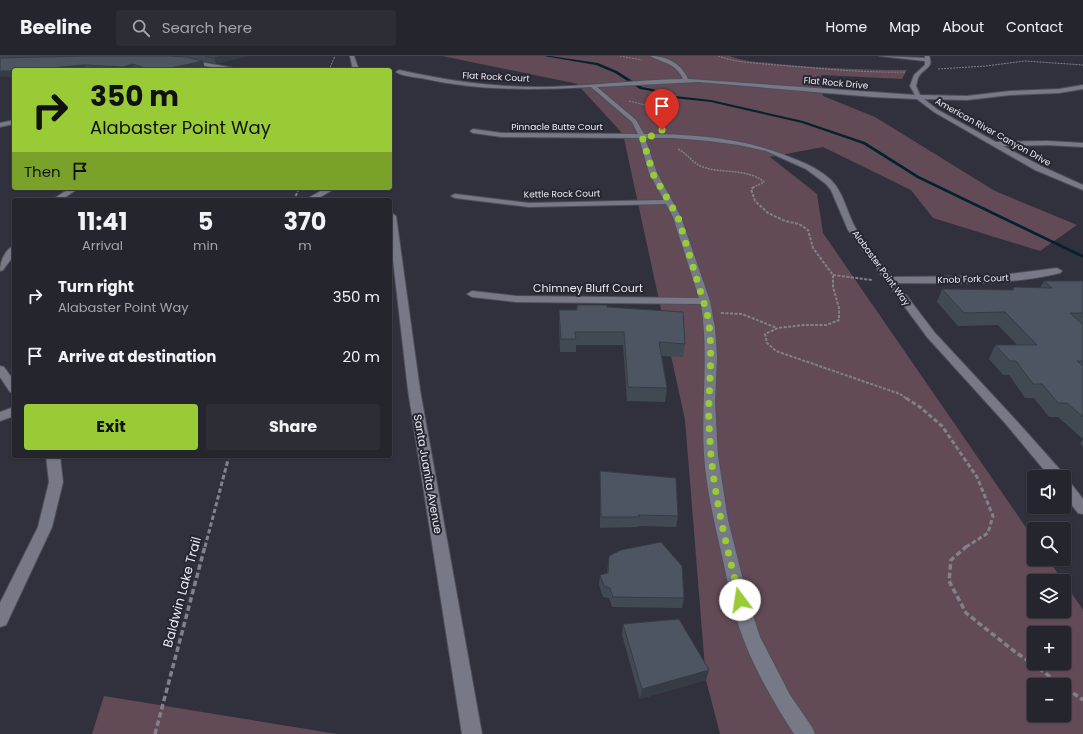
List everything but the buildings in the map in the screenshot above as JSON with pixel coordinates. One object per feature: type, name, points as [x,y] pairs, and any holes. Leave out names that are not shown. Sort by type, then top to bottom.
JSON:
[{"type":"street","points":[[352,56],[355,68]]},
{"type":"street","points":[[652,56],[676,66],[683,72],[686,80]]},
{"type":"street","points":[[882,56],[928,58]]},
{"type":"street","name":"American River Canyon Drive","points":[[928,58],[928,65],[914,81],[914,90],[920,98],[936,111],[1038,168],[1083,188]]},
{"type":"street","points":[[182,60],[226,68]]},
{"type":"street","name":"Flat Rock Court","points":[[399,72],[431,80],[488,86],[529,88],[592,86]]},
{"type":"street","name":"Flat Rock Drive","points":[[592,86],[686,80],[920,98],[967,98],[1010,93],[1059,91],[1081,88]]},
{"type":"street","points":[[592,86],[634,121],[648,136],[653,174],[678,217],[705,300],[710,328],[711,350],[709,403],[711,456],[720,520],[740,600],[752,638],[783,701],[805,734]]},
{"type":"street","points":[[0,125],[12,122]]},
{"type":"street","name":"Pinnacle Butte Court","points":[[473,131],[502,136],[648,136]]},
{"type":"street","name":"Alabaster Point Way","points":[[648,136],[689,137],[740,143],[776,153],[809,167],[829,182],[835,190],[852,230],[931,335],[1009,420],[1052,470]]},
{"type":"street","points":[[995,144],[1047,143],[1083,145]]},
{"type":"street","points":[[59,198],[72,190]]},
{"type":"street","points":[[313,198],[328,190]]},
{"type":"street","name":"Kettle Rock Court","points":[[455,196],[529,205],[670,202]]},
{"type":"street","name":"Santa Juanita Avenue","points":[[392,216],[414,390],[472,734]]},
{"type":"street","points":[[0,252],[12,250]]},
{"type":"street","points":[[0,268],[12,253]]},
{"type":"street","name":"Knob Fork Court","points":[[889,280],[1001,279],[1057,271]]},
{"type":"street","name":"Chimney Bluff Court","points":[[472,294],[516,299],[705,300]]},
{"type":"street","points":[[0,369],[12,386]]},
{"type":"street","points":[[0,417],[12,412]]},
{"type":"street","points":[[0,620],[44,527],[56,482],[53,458]]},
{"type":"street","points":[[1071,494],[1083,509]]},
{"type":"path","points":[[330,68],[335,56]]},
{"type":"path","points":[[718,56],[731,60],[760,64],[866,72],[922,71],[986,66],[1025,61],[1083,65]]},
{"type":"path","points":[[608,99],[638,102],[655,110],[666,124],[662,130],[648,136]]},
{"type":"path","points":[[648,136],[684,152],[693,162],[703,167],[747,174],[762,180],[764,182],[761,186],[751,189],[752,196],[758,206],[771,216],[805,227],[810,233],[812,247],[833,275],[848,278],[889,280]]},
{"type":"path","points":[[833,275],[831,283],[841,312],[839,320],[827,325],[804,325],[778,328],[765,334],[767,343],[776,351],[900,394],[920,407],[942,426],[977,477],[993,516],[988,533],[970,544],[951,560],[950,581],[966,613],[1014,652],[1065,686],[1083,700]]},
{"type":"path","points":[[707,313],[742,314],[778,328]]},
{"type":"path","name":"Baldwin Lake Trail","points":[[154,734],[228,458]]},
{"type":"shaded area","points":[[442,56],[730,56],[747,61],[826,68],[907,70],[902,79],[821,75],[823,96],[875,117],[995,191],[1077,225],[1040,251],[933,218],[911,190],[823,147],[770,157],[817,194],[823,233],[1027,529],[1027,566],[1053,566],[1058,574],[1027,574],[1027,618],[1071,618],[1071,592],[1083,610],[1083,734],[720,734],[706,680],[685,420],[623,134],[577,84]]},
{"type":"shaded area","points":[[104,696],[337,734],[92,734]]},
{"type":"waterway","points":[[545,56],[597,64],[616,72],[641,88],[652,90],[665,96],[711,101],[803,122],[864,143],[918,177],[1083,257]]},
{"type":"route","points":[[662,130],[654,136],[642,136],[653,174],[678,217],[705,300],[710,328],[711,357],[709,403],[711,456],[720,520],[740,600]]}]
